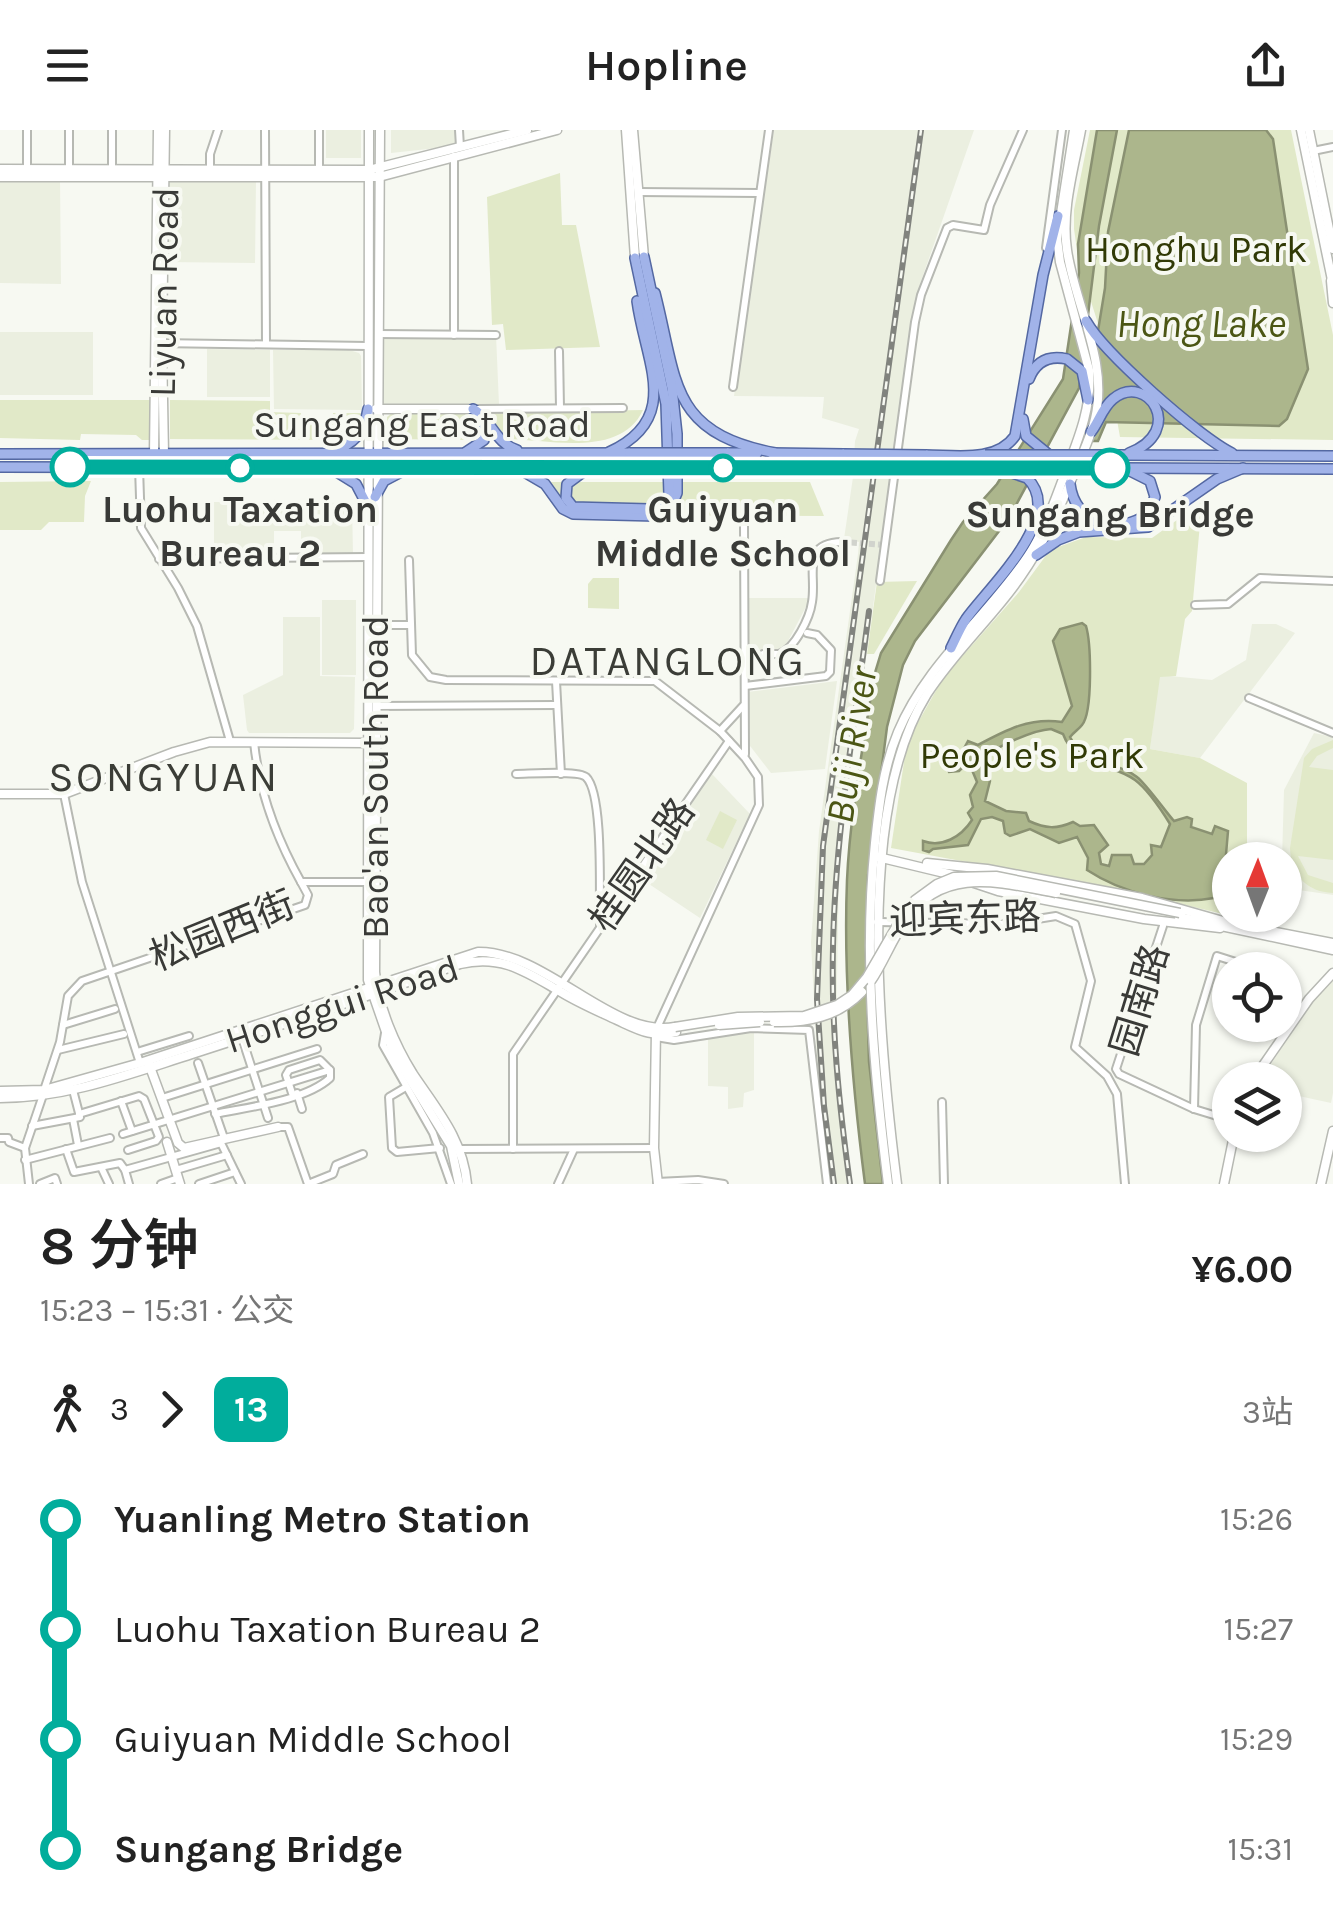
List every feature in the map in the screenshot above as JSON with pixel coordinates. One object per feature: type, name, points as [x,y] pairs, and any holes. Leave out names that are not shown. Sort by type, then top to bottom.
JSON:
[{"type":"main road","points":[[1048,454],[1032,444],[1024,432],[1025,396],[1044,275],[1058,216]]},
{"type":"main road","points":[[639,257],[682,397],[697,420],[726,440],[775,453]]},
{"type":"main road","points":[[606,453],[638,434],[654,406],[652,374],[639,315],[639,257]]},
{"type":"main road","points":[[595,468],[581,472],[567,484],[566,498],[573,506],[650,510],[667,500],[670,488],[666,404],[639,257]]},
{"type":"main road","points":[[517,468],[542,481],[563,508],[579,516],[656,516],[674,504],[678,488],[676,420],[639,257]]},
{"type":"main road","points":[[1086,322],[1102,346],[1217,444],[1239,456]]},
{"type":"main road","points":[[985,454],[1012,440],[1034,368],[1050,358],[1067,359],[1078,367],[1088,400]]},
{"type":"main road","points":[[1090,432],[1111,400],[1134,392],[1148,398],[1157,409],[1158,431],[1150,442],[1123,454]]},
{"type":"main road","points":[[323,454],[357,439],[372,409]]},
{"type":"main road","points":[[473,409],[502,443],[528,454]]},
{"type":"main road","points":[[460,454],[478,446],[486,436],[484,423],[473,409]]},
{"type":"main road","name":"Sungang East Road","points":[[1,454],[985,454]]},
{"type":"main road","points":[[985,454],[1333,454]]},
{"type":"main road","points":[[322,468],[351,479],[368,506]]},
{"type":"main road","points":[[376,497],[384,480],[412,468]]},
{"type":"main road","points":[[951,648],[967,618],[1008,568],[1039,510],[1036,489],[1020,474],[997,468]]},
{"type":"main road","points":[[997,468],[1333,469]]},
{"type":"main road","name":"Sungang East Road","points":[[0,469],[997,468]]},
{"type":"main road","points":[[1070,484],[1075,505],[1088,519],[1133,522],[1148,514],[1155,498],[1154,489],[1143,476],[1121,468]]},
{"type":"main road","points":[[1036,556],[1058,540],[1079,532],[1148,527],[1216,479],[1243,468]]},
{"type":"street","points":[[27,130],[27,169]]},
{"type":"street","points":[[69,130],[70,169]]},
{"type":"street","points":[[112,130],[112,169]]},
{"type":"street","name":"Liyuan Road","points":[[158,130],[161,173]]},
{"type":"street","name":"Liyuan Road","points":[[159,455],[161,173],[165,130]]},
{"type":"street","points":[[210,169],[210,154],[218,130]]},
{"type":"street","points":[[265,130],[266,344]]},
{"type":"street","points":[[319,130],[319,170]]},
{"type":"street","points":[[368,130],[372,468]]},
{"type":"street","points":[[372,409],[378,334],[380,130]]},
{"type":"street","points":[[460,130],[460,148]]},
{"type":"street","points":[[380,172],[528,130]]},
{"type":"street","points":[[0,176],[369,173],[557,130]]},
{"type":"street","points":[[630,130],[639,257]]},
{"type":"street","points":[[630,130],[639,257]]},
{"type":"street","points":[[760,130],[767,140]]},
{"type":"street","points":[[733,387],[769,130]]},
{"type":"street","points":[[880,581],[908,362],[921,295],[947,228],[953,224],[984,230],[990,205],[1023,130]]},
{"type":"street","points":[[1044,275],[1062,130]]},
{"type":"street","points":[[888,1184],[875,1069],[874,922],[894,772],[922,702],[1036,556],[1070,484],[1082,442],[1088,400],[1087,360],[1058,216],[1077,130]]},
{"type":"street","points":[[880,857],[881,790],[889,756],[912,703],[951,648],[1031,552],[1090,432],[1098,386],[1095,358],[1063,252],[1077,130]]},
{"type":"street","points":[[1300,130],[1332,280],[1333,303]]},
{"type":"street","points":[[1308,130],[1333,249]]},
{"type":"street","points":[[1313,152],[1333,147]]},
{"type":"street","points":[[454,156],[454,335]]},
{"type":"street","points":[[0,169],[369,173]]},
{"type":"street","points":[[637,192],[759,194]]},
{"type":"street","points":[[378,334],[496,335]]},
{"type":"street","points":[[159,343],[368,346]]},
{"type":"street","points":[[559,351],[560,408]]},
{"type":"street","points":[[372,409],[624,408]]},
{"type":"street","points":[[139,468],[141,528],[197,626],[230,742]]},
{"type":"street","name":"Bao'an South Road","points":[[372,468],[376,497],[373,990],[405,1059],[451,1128],[467,1184]]},
{"type":"street","name":"Bao'an South Road","points":[[372,468],[368,506],[367,882],[373,990],[385,1033],[408,1079],[452,1146],[454,1182]]},
{"type":"street","points":[[744,526],[745,758]]},
{"type":"street","points":[[745,672],[764,654],[780,654],[795,639],[812,602],[813,562],[818,550],[826,543],[842,542]]},
{"type":"street","points":[[160,559],[368,557]]},
{"type":"street","points":[[409,560],[412,654],[430,677],[654,681],[720,731],[758,777],[759,806],[656,1034],[657,1183],[698,1180],[724,1184]]},
{"type":"street","points":[[1195,605],[1228,604],[1260,578],[1333,581]]},
{"type":"street","points":[[376,625],[409,625]]},
{"type":"street","points":[[745,686],[826,676],[832,652],[824,640],[807,633]]},
{"type":"street","points":[[556,680],[561,774]]},
{"type":"street","points":[[1249,698],[1333,733]]},
{"type":"street","points":[[376,706],[557,705]]},
{"type":"street","points":[[720,731],[744,705]]},
{"type":"street","name":"桂圆北路","points":[[513,1149],[513,1054],[730,741]]},
{"type":"street","points":[[254,742],[278,840],[301,882]]},
{"type":"street","points":[[0,794],[64,794],[201,744],[367,742]]},
{"type":"street","points":[[516,774],[585,776],[596,800],[600,926]]},
{"type":"street","points":[[64,794],[82,882],[137,1052],[162,1098],[178,1143],[184,1148],[288,1128],[308,1184],[333,1174],[336,1166],[363,1154]]},
{"type":"street","points":[[880,857],[1044,879],[1179,915]]},
{"type":"street","points":[[880,857],[933,869],[988,889],[1039,899],[1179,915]]},
{"type":"street","points":[[656,1034],[738,1017],[804,1016],[838,1005],[867,978],[908,907],[928,890],[954,877],[996,876],[1333,946]]},
{"type":"street","name":"松园西街","points":[[114,973],[305,905],[308,895],[301,882],[367,882]]},
{"type":"street","name":"迎宾东路","points":[[874,922],[1006,924],[1048,916],[1075,924],[1091,981],[1074,1047],[1107,1076],[1117,1094],[1125,1184]]},
{"type":"street","points":[[874,922],[884,1074],[897,1184]]},
{"type":"street","name":"园南路","points":[[1163,926],[1116,1069],[1119,1074],[1194,1109]]},
{"type":"street","name":"Honggui Road","points":[[0,1094],[74,1090],[373,990],[482,960],[512,964],[656,1034]]},
{"type":"street","points":[[1212,972],[1196,1025],[1194,1109],[1212,1114]]},
{"type":"street","points":[[29,1184],[25,1148],[57,1050],[68,996],[82,981],[114,973]]},
{"type":"street","points":[[1265,1062],[1308,999],[1333,973]]},
{"type":"street","name":"Honggui Road","points":[[43,1094],[242,1038],[373,990]]},
{"type":"street","points":[[63,1025],[114,1009]]},
{"type":"street","points":[[656,1034],[674,1040],[751,1028],[809,1030],[827,1184]]},
{"type":"street","points":[[385,1033],[384,1045],[440,1148],[454,1182]]},
{"type":"street","points":[[57,1050],[124,1034]]},
{"type":"street","points":[[137,1052],[190,1036]]},
{"type":"street","points":[[242,1038],[268,1118]]},
{"type":"street","points":[[162,1098],[317,1049]]},
{"type":"street","points":[[216,1114],[295,1095],[326,1082],[330,1070],[320,1060],[289,1070],[286,1075],[289,1083],[295,1095],[302,1109]]},
{"type":"street","points":[[198,1064],[224,1138]]},
{"type":"street","points":[[123,1134],[289,1083]]},
{"type":"street","points":[[406,1087],[389,1097],[392,1148],[397,1152],[440,1148]]},
{"type":"street","points":[[74,1090],[78,1145]]},
{"type":"street","points":[[32,1126],[138,1096],[144,1099],[158,1137],[128,1150]]},
{"type":"street","points":[[121,1102],[132,1131]]},
{"type":"street","points":[[942,1102],[944,1184]]},
{"type":"street","points":[[1321,1184],[1333,1131]]},
{"type":"street","points":[[0,1138],[25,1148]]},
{"type":"street","points":[[25,1160],[110,1138]]},
{"type":"street","points":[[167,1142],[178,1177]]},
{"type":"street","points":[[126,1170],[221,1143],[241,1184]]},
{"type":"street","points":[[460,1149],[654,1148]]},
{"type":"street","points":[[66,1149],[74,1172],[120,1164],[126,1170],[129,1184]]},
{"type":"street","points":[[558,1184],[574,1149]]},
{"type":"street","points":[[1224,1184],[1231,1152]]},
{"type":"street","points":[[161,1184],[227,1155]]},
{"type":"street","points":[[100,1168],[109,1184]]},
{"type":"street","points":[[199,1184],[235,1172]]},
{"type":"street","points":[[40,1184],[55,1178],[57,1184]]},
{"type":"shaded area","points":[[326,130],[361,130],[361,158],[326,158]]},
{"type":"shaded area","points":[[391,130],[456,130],[456,146],[391,153]]},
{"type":"shaded area","points":[[774,130],[974,130],[920,284],[909,341],[846,806],[839,867],[836,1038],[851,1184],[830,1184],[819,1099],[811,942],[819,831],[858,554],[859,542],[844,539],[859,429],[822,418],[824,397],[734,396]]},
{"type":"shaded area","points":[[166,179],[256,180],[255,263],[165,262]]},
{"type":"shaded area","points":[[0,181],[60,181],[61,284],[0,283]]},
{"type":"shaded area","points":[[0,332],[93,332],[93,395],[0,395]]},
{"type":"shaded area","points":[[383,335],[496,335],[499,405],[383,405]]},
{"type":"shaded area","points":[[207,349],[270,350],[270,397],[207,397]]},
{"type":"shaded area","points":[[273,350],[359,353],[362,410],[274,409]]},
{"type":"shaded area","points":[[214,502],[352,503],[353,554],[301,554],[301,531],[274,531],[274,555],[214,555]]},
{"type":"shaded area","points":[[746,598],[809,601],[786,645],[779,651],[762,651],[746,659]]},
{"type":"shaded area","points":[[322,600],[356,600],[356,675],[322,675]]},
{"type":"shaded area","points":[[283,617],[320,617],[320,676],[355,677],[354,729],[350,733],[247,730],[243,695],[283,675]]},
{"type":"shaded area","points":[[1252,624],[1276,624],[1295,633],[1200,758],[1150,749],[1159,675],[1212,680],[1246,660]]},
{"type":"shaded area","points":[[837,681],[825,769],[771,773],[747,742],[747,692]]},
{"type":"shaded area","points":[[1314,733],[1333,737],[1333,895],[1302,890],[1302,842],[1283,842],[1284,790]]},
{"type":"shaded area","points":[[712,774],[750,814],[700,918],[640,878]]},
{"type":"shaded area","points":[[1333,978],[1331,1103],[1302,1097],[1302,1062],[1272,1062],[1285,1042],[1302,1042],[1302,1015]]},
{"type":"shaded area","points":[[754,1031],[754,1090],[744,1093],[743,1107],[728,1109],[728,1087],[708,1086],[708,1033]]},
{"type":"green space","name":"Hong Lake","points":[[1090,130],[1291,130],[1333,335],[1333,440],[1120,437],[1102,336],[1079,264],[1074,229],[1074,210]]},
{"type":"green space","points":[[560,173],[562,225],[576,225],[600,347],[506,350],[503,324],[492,325],[487,197]]},
{"type":"green space","points":[[0,400],[150,400],[151,440],[136,435],[81,434],[80,440],[0,438]]},
{"type":"green space","points":[[170,400],[270,401],[270,412],[301,413],[302,423],[333,424],[333,413],[361,413],[359,428],[352,436],[339,440],[170,439]]},
{"type":"green space","points":[[643,410],[632,426],[617,435],[580,443],[503,439],[487,413]]},
{"type":"green space","points":[[392,413],[472,415],[481,424],[481,435],[476,440],[388,439],[387,417]]},
{"type":"green space","points":[[91,481],[85,496],[84,522],[49,522],[41,530],[0,530],[0,482]]},
{"type":"green space","points":[[545,482],[810,482],[824,516],[578,515],[570,512]]},
{"type":"green space","name":"People's Park","points":[[1202,502],[1192,611],[1185,619],[1176,676],[1160,677],[1150,749],[1200,758],[1247,783],[1247,842],[1212,842],[1212,911],[1135,893],[891,848],[907,742],[943,678],[1019,592],[1050,550],[1086,537],[1152,538]]},
{"type":"green space","points":[[593,578],[619,578],[619,609],[588,608],[588,584]]},
{"type":"green space","points":[[917,581],[874,654],[867,654],[877,582]]},
{"type":"green space","points":[[1333,740],[1333,748],[1317,756],[1309,767],[1333,770],[1333,860],[1302,856],[1302,842],[1291,842],[1304,758],[1312,749]]},
{"type":"green space","points":[[720,811],[737,820],[723,849],[706,840]]},
{"type":"green space","points":[[1302,864],[1308,875],[1333,883],[1333,893],[1323,892],[1302,880]]},
{"type":"water","points":[[1097,130],[1117,130],[1099,226],[1079,388],[1009,518],[915,641],[903,665],[887,727],[868,875],[866,956],[869,1062],[883,1184],[865,1184],[850,1032],[846,918],[851,829],[874,676],[881,653],[951,540],[997,484],[1063,379],[1079,273],[1078,244]]},
{"type":"water","name":"Hong Lake","points":[[1129,130],[1266,130],[1273,139],[1308,369],[1287,419],[1279,426],[1106,422],[1098,441],[1080,441],[1105,288],[1108,232]]},
{"type":"water","points":[[1082,623],[1086,626],[1088,706],[1082,725],[1070,737],[1077,747],[1092,759],[1137,777],[1174,821],[1187,817],[1192,819],[1191,827],[1212,834],[1215,826],[1228,831],[1227,842],[1212,842],[1212,898],[1165,899],[1132,891],[1087,870],[1088,858],[1077,837],[1059,843],[1030,829],[1010,836],[1005,833],[1003,821],[992,817],[981,819],[968,845],[923,850],[923,841],[951,840],[972,820],[968,813],[973,807],[970,795],[977,782],[965,765],[959,771],[949,772],[944,763],[948,754],[962,752],[968,741],[978,745],[1029,723],[1062,722],[1072,706],[1053,641],[1060,629]],"holes":[[[1051,729],[1063,734],[1084,758],[1135,780],[1170,824],[1161,847],[1151,845],[1152,855],[1144,864],[1134,864],[1131,855],[1112,855],[1109,866],[1101,864],[1099,853],[1108,845],[1094,825],[1073,822],[1041,826],[1029,821],[1026,813],[1006,811],[985,801],[990,781],[985,772],[987,756],[992,752],[1035,732]]]},
{"type":"tunnel","points":[[842,542],[886,545]]},
{"type":"railway","points":[[834,1184],[817,999],[823,846],[921,130]]},
{"type":"railway","points":[[850,1184],[837,1066],[833,947],[842,820],[869,611]]},
{"type":"bus line","name":"13","points":[[70,467],[1110,468]]},
{"type":"place","name":"Luohu Taxation Bureau 2","points":[[240,468]]},
{"type":"place","name":"Guiyuan Middle School","points":[[723,468]]},
{"type":"place","name":"Sungang Bridge","points":[[1110,468]]},
{"type":"district","name":"DATANGLONG","points":[[668,661]]},
{"type":"district","name":"SONGYUAN","points":[[164,777]]},
{"type":"park label","name":"Honghu Park","points":[[1196,249]]},
{"type":"water label","name":"Buji River","points":[[851,745]]}]
